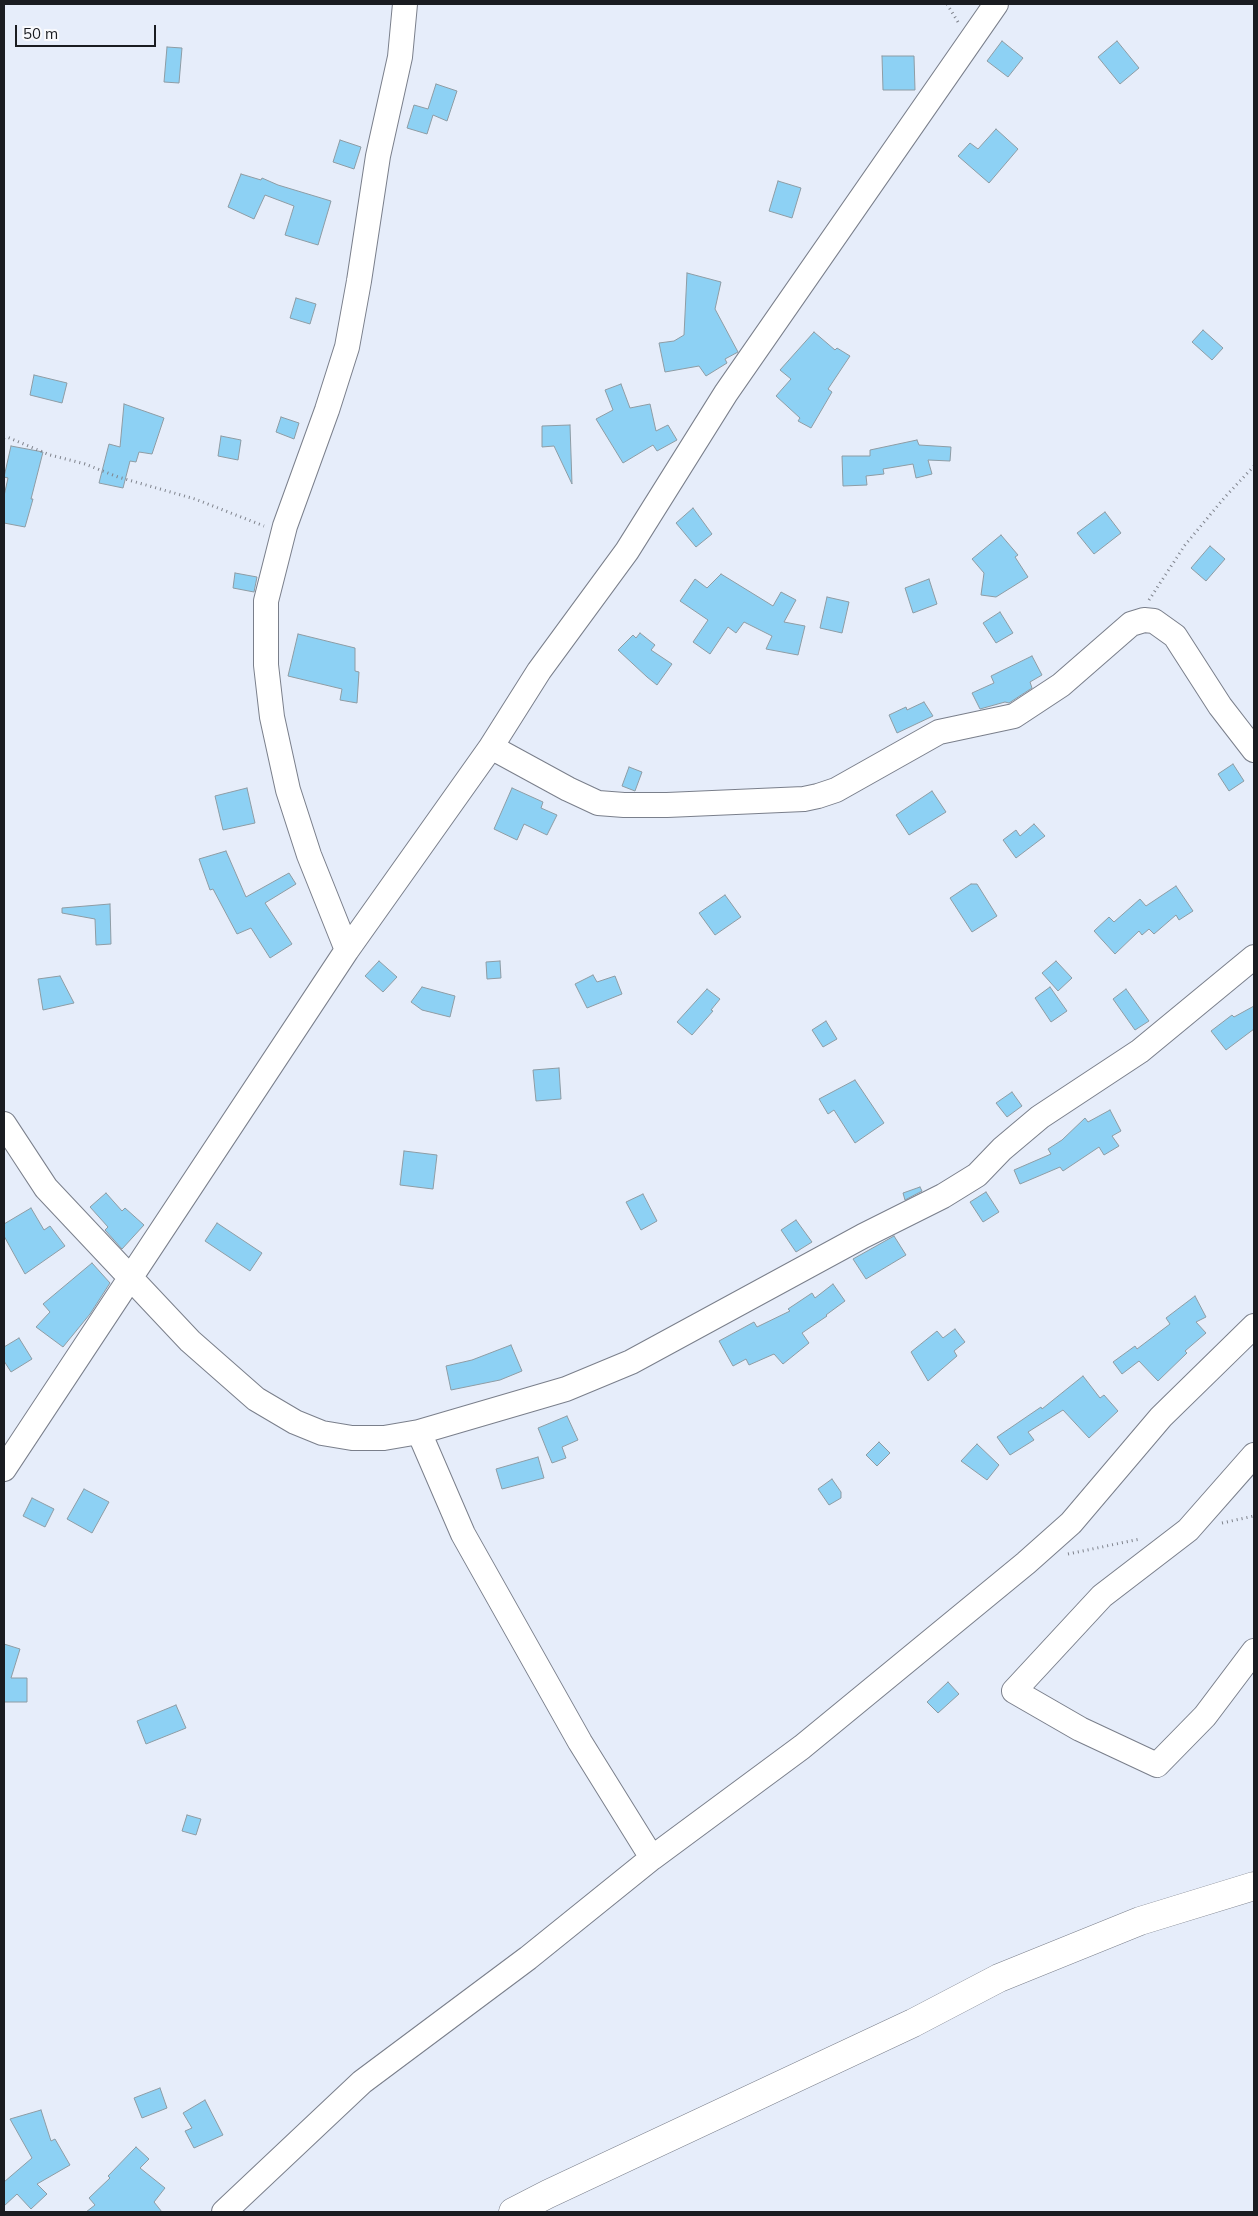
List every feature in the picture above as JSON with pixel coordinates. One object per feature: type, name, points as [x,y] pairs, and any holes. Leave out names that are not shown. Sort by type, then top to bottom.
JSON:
[{"type":"main road","points":[[513,2212],[913,2023],[999,1978],[1140,1921],[1254,1886]]},
{"type":"street","points":[[346,950],[309,855],[294,809],[272,716],[266,665],[266,601],[283,534],[347,347],[378,156],[400,57],[405,4]]},
{"type":"street","points":[[4,1469],[346,950],[491,747],[539,672],[627,550],[726,393],[996,4]]},
{"type":"street","points":[[491,747],[568,789],[598,803],[666,805],[818,796],[836,790],[939,732],[1014,716],[1061,685],[1131,624],[1144,620],[1154,621],[1175,636],[1220,706],[1254,750]]},
{"type":"street","points":[[4,1124],[46,1188],[190,1341],[256,1399],[295,1422],[322,1433],[352,1438],[384,1438],[418,1432],[566,1389],[631,1362],[863,1236],[943,1196],[977,1175],[1002,1149],[1040,1117],[1140,1051],[1254,958]]},
{"type":"street","points":[[224,2212],[362,2082],[528,1958],[652,1858],[802,1747],[1032,1558],[1071,1523],[1162,1417],[1254,1326]]},
{"type":"street","points":[[418,1432],[463,1534],[580,1742],[652,1858]]},
{"type":"street","points":[[1254,1455],[1188,1530],[1102,1596],[1014,1691],[1080,1729],[1157,1765],[1205,1716],[1254,1650]]},
{"type":"path","points":[[4,438],[7,437],[50,455],[85,464],[118,477],[195,499],[283,534]]},
{"type":"path","points":[[1131,624],[1185,545],[1225,496],[1254,466]]},
{"type":"building","points":[[1002,41],[1023,58],[1008,77],[987,61]]},
{"type":"building","points":[[1117,41],[1139,68],[1120,84],[1098,57]]},
{"type":"building","points":[[167,47],[182,48],[179,83],[164,82]]},
{"type":"building","points":[[882,56],[914,56],[915,90],[883,90]]},
{"type":"building","points":[[436,84],[457,91],[447,121],[433,115],[427,134],[407,128],[414,105],[428,109]]},
{"type":"building","points":[[996,129],[1018,149],[989,183],[958,156],[970,143],[978,149]]},
{"type":"building","points":[[340,140],[361,147],[354,169],[333,162]]},
{"type":"building","points":[[241,174],[261,180],[262,178],[278,185],[331,201],[318,245],[285,235],[294,206],[265,195],[254,219],[228,207]]},
{"type":"building","points":[[778,181],[801,188],[792,218],[769,211]]},
{"type":"building","points":[[687,273],[721,282],[715,309],[738,352],[725,359],[727,363],[706,376],[699,366],[665,372],[659,343],[674,341],[684,335]]},
{"type":"building","points":[[296,298],[316,304],[310,324],[290,318]]},
{"type":"building","points":[[1203,330],[1223,348],[1212,360],[1192,342]]},
{"type":"building","points":[[814,332],[835,350],[837,348],[850,356],[828,389],[832,392],[811,428],[798,421],[800,418],[776,396],[791,379],[780,370]]},
{"type":"building","points":[[34,375],[67,383],[62,403],[30,395]]},
{"type":"building","points":[[621,384],[630,408],[650,404],[656,431],[668,425],[677,440],[657,451],[653,445],[623,463],[596,419],[613,410],[605,390]]},
{"type":"building","points":[[124,404],[164,418],[152,454],[139,452],[136,462],[130,461],[123,488],[99,483],[109,444],[120,447]]},
{"type":"building","points":[[281,417],[299,423],[294,439],[276,432]]},
{"type":"building","points":[[570,425],[572,484],[554,446],[542,447],[542,426]]},
{"type":"building","points":[[221,436],[241,440],[238,460],[218,456]]},
{"type":"building","points":[[917,440],[919,445],[951,447],[950,461],[928,460],[932,474],[916,478],[913,464],[883,469],[884,474],[866,476],[867,485],[843,486],[842,456],[870,456],[870,450]]},
{"type":"building","points":[[11,446],[43,452],[25,527],[4,523],[4,496],[8,478],[4,477]]},
{"type":"building","points":[[693,508],[712,534],[696,547],[676,523]]},
{"type":"building","points":[[1105,512],[1121,533],[1094,554],[1077,533]]},
{"type":"building","points":[[1001,535],[1018,555],[1015,557],[1028,577],[996,597],[981,595],[984,573],[972,559]]},
{"type":"building","points":[[1210,546],[1225,559],[1206,581],[1191,568]]},
{"type":"building","points":[[235,573],[257,577],[254,592],[233,588]]},
{"type":"building","points":[[721,574],[773,606],[781,592],[796,600],[784,622],[805,626],[798,655],[766,649],[772,636],[744,622],[736,633],[728,627],[710,654],[693,642],[708,620],[680,601],[695,579],[707,588]]},
{"type":"building","points":[[929,579],[937,604],[913,613],[905,588]]},
{"type":"building","points":[[827,597],[849,602],[842,633],[820,628]]},
{"type":"building","points":[[1000,612],[1013,633],[996,643],[983,623]]},
{"type":"building","points":[[640,633],[655,645],[651,650],[672,664],[657,685],[618,650],[633,635],[636,638]]},
{"type":"building","points":[[298,634],[355,648],[355,671],[359,672],[357,703],[340,700],[342,689],[288,676]]},
{"type":"building","points":[[1032,656],[1042,675],[1030,682],[1032,688],[1009,703],[1005,702],[980,709],[972,693],[994,683],[991,676]]},
{"type":"building","points":[[924,702],[933,716],[897,733],[889,715],[906,707],[907,710]]},
{"type":"building","points":[[1233,764],[1244,781],[1229,791],[1218,774]]},
{"type":"building","points":[[629,767],[642,772],[635,791],[622,786]]},
{"type":"building","points":[[247,788],[255,823],[223,830],[215,796]]},
{"type":"building","points":[[512,788],[543,802],[541,808],[557,815],[547,835],[524,824],[517,840],[494,829]]},
{"type":"building","points":[[932,791],[946,812],[909,835],[896,815]]},
{"type":"building","points":[[1034,824],[1045,836],[1016,858],[1003,840],[1016,830],[1020,836]]},
{"type":"building","points":[[226,851],[246,897],[289,873],[296,884],[265,903],[292,944],[270,958],[251,928],[237,934],[213,889],[210,890],[199,859]]},
{"type":"building","points":[[971,884],[977,884],[997,916],[972,932],[950,898]]},
{"type":"building","points":[[1176,886],[1193,911],[1179,920],[1176,915],[1154,934],[1149,929],[1142,935],[1139,931],[1115,954],[1094,931],[1109,917],[1114,922],[1140,899],[1146,906]]},
{"type":"building","points":[[725,895],[741,917],[715,935],[699,913]]},
{"type":"building","points":[[110,904],[111,944],[96,945],[95,919],[62,913],[62,908]]},
{"type":"building","points":[[379,961],[397,977],[383,992],[365,976]]},
{"type":"building","points":[[500,961],[501,978],[487,979],[486,962]]},
{"type":"building","points":[[1056,961],[1072,978],[1058,991],[1042,973]]},
{"type":"building","points":[[593,975],[597,982],[615,976],[622,994],[587,1008],[575,984]]},
{"type":"building","points":[[60,976],[74,1003],[43,1010],[38,979]]},
{"type":"building","points":[[422,987],[455,996],[450,1017],[422,1010],[411,1002]]},
{"type":"building","points":[[1050,987],[1067,1011],[1051,1022],[1035,998]]},
{"type":"building","points":[[707,989],[720,999],[711,1010],[713,1011],[692,1035],[677,1022]]},
{"type":"building","points":[[1126,989],[1149,1021],[1135,1030],[1113,999]]},
{"type":"building","points":[[1254,1006],[1254,1029],[1226,1050],[1211,1031],[1232,1015],[1234,1017]]},
{"type":"building","points":[[826,1021],[837,1039],[823,1047],[812,1030]]},
{"type":"building","points":[[559,1068],[561,1099],[536,1101],[533,1070]]},
{"type":"building","points":[[855,1080],[884,1123],[855,1143],[834,1110],[828,1114],[819,1099]]},
{"type":"building","points":[[1012,1092],[1022,1106],[1007,1117],[996,1103]]},
{"type":"building","points":[[1110,1110],[1121,1131],[1112,1136],[1119,1146],[1104,1155],[1099,1147],[1063,1171],[1060,1167],[1020,1184],[1014,1170],[1051,1154],[1048,1149],[1062,1140],[1085,1118],[1088,1122]]},
{"type":"building","points":[[404,1151],[437,1155],[433,1189],[400,1185]]},
{"type":"building","points":[[920,1187],[922,1191],[905,1200],[903,1193]]},
{"type":"building","points":[[986,1192],[999,1212],[983,1222],[970,1202]]},
{"type":"building","points":[[106,1193],[122,1211],[125,1208],[144,1225],[122,1249],[105,1230],[108,1227],[90,1207]]},
{"type":"building","points":[[643,1194],[657,1221],[641,1230],[626,1202]]},
{"type":"building","points":[[31,1208],[44,1230],[50,1226],[65,1246],[25,1274],[4,1236],[4,1224]]},
{"type":"building","points":[[796,1220],[812,1242],[796,1252],[781,1230]]},
{"type":"building","points":[[217,1223],[262,1253],[250,1271],[205,1241]]},
{"type":"building","points":[[894,1236],[906,1255],[866,1279],[853,1259]]},
{"type":"building","points":[[92,1263],[110,1283],[90,1314],[63,1347],[36,1327],[50,1312],[43,1304]]},
{"type":"building","points":[[833,1284],[845,1301],[802,1333],[809,1343],[783,1364],[774,1354],[749,1365],[746,1359],[733,1366],[719,1341],[754,1322],[757,1327],[790,1311],[788,1309],[812,1293],[815,1298]]},
{"type":"building","points":[[1195,1296],[1206,1317],[1196,1322],[1206,1333],[1185,1351],[1187,1353],[1158,1381],[1139,1361],[1122,1374],[1113,1362],[1135,1346],[1137,1349],[1170,1324],[1166,1318]]},
{"type":"building","points":[[955,1329],[965,1342],[954,1351],[957,1356],[928,1381],[911,1352],[937,1331],[943,1338]]},
{"type":"building","points":[[19,1338],[32,1359],[11,1372],[4,1361],[4,1347]]},
{"type":"building","points":[[511,1345],[522,1371],[500,1380],[451,1390],[446,1366],[472,1360]]},
{"type":"building","points":[[1083,1376],[1100,1398],[1104,1395],[1118,1411],[1089,1438],[1063,1410],[1028,1432],[1034,1440],[1010,1455],[997,1437],[1041,1407],[1042,1409]]},
{"type":"building","points":[[567,1416],[578,1440],[562,1447],[566,1458],[552,1463],[538,1428]]},
{"type":"building","points":[[879,1442],[890,1453],[877,1466],[866,1455]]},
{"type":"building","points":[[977,1444],[999,1465],[987,1480],[961,1461]]},
{"type":"building","points":[[538,1457],[544,1478],[502,1489],[496,1469]]},
{"type":"building","points":[[832,1479],[841,1492],[841,1498],[829,1505],[818,1489]]},
{"type":"building","points":[[84,1489],[109,1502],[92,1533],[67,1519]]},
{"type":"building","points":[[32,1498],[54,1509],[45,1527],[23,1516]]},
{"type":"building","points":[[4,1644],[20,1649],[11,1678],[27,1678],[27,1702],[4,1702]]},
{"type":"building","points":[[948,1682],[959,1694],[938,1713],[927,1702]]},
{"type":"building","points":[[176,1705],[186,1728],[146,1744],[137,1721]]},
{"type":"building","points":[[187,1815],[201,1819],[196,1835],[182,1831]]},
{"type":"building","points":[[160,2088],[167,2108],[142,2118],[134,2098]]},
{"type":"building","points":[[205,2100],[223,2135],[194,2148],[185,2131],[192,2128],[183,2113]]},
{"type":"building","points":[[41,2110],[51,2141],[55,2139],[70,2165],[37,2184],[47,2194],[31,2209],[17,2194],[4,2206],[4,2182],[32,2158],[10,2119]]},
{"type":"building","points":[[136,2147],[149,2159],[140,2168],[165,2188],[154,2202],[162,2212],[86,2212],[95,2205],[89,2198],[110,2178],[108,2176]]}]
